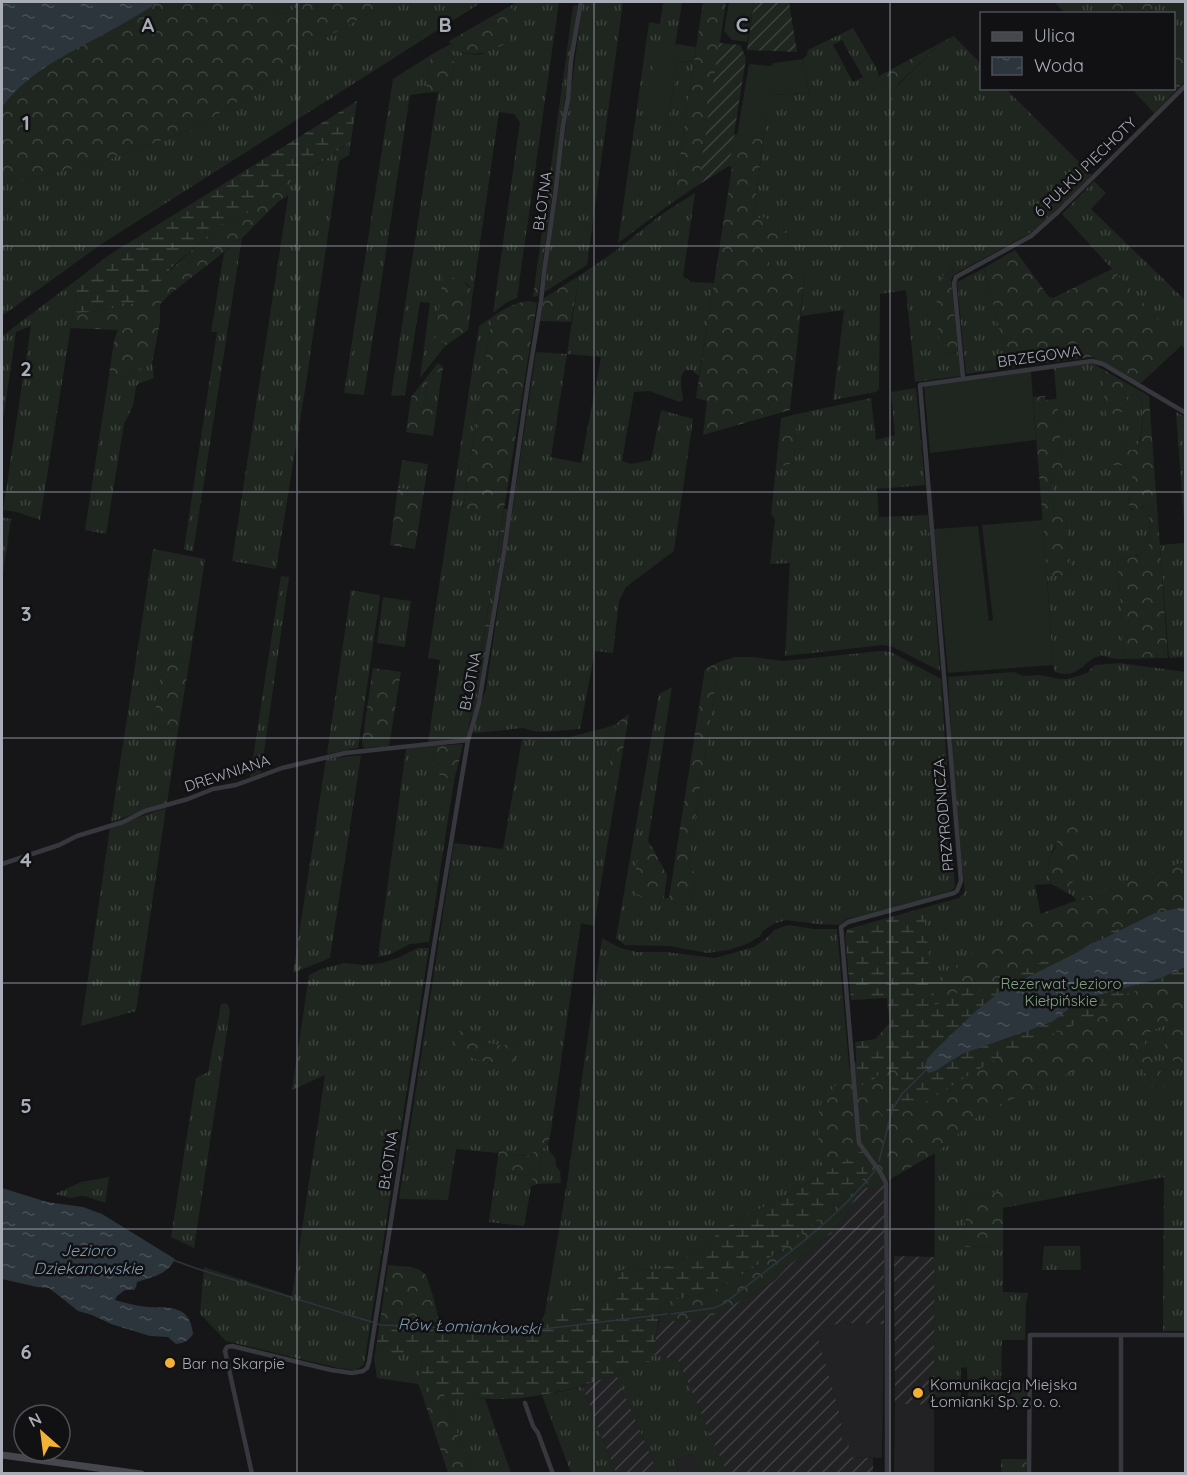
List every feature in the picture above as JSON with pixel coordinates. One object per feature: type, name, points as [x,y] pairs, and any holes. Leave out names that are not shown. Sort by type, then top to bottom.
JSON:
[{"type":"street","name":"BŁOTNA","points":[[252,1473],[225,1351],[227,1347],[232,1346],[352,1373],[363,1371],[369,1362],[468,740],[479,703],[504,552],[541,301],[562,126],[568,99],[571,60],[581,2]]},
{"type":"street","name":"6 PUŁKU PIECHOTY","points":[[963,378],[954,283],[956,277],[1031,236],[1185,85]]},
{"type":"street","name":"BRZEGOWA","points":[[920,385],[1092,361],[1103,364],[1185,413]]},
{"type":"street","name":"PRZYRODNICZA","points":[[887,1473],[886,1183],[859,1143],[841,927],[848,922],[954,893],[961,881],[920,385]]},
{"type":"street","name":"DREWNIANA","points":[[2,864],[59,845],[77,836],[123,822],[145,812],[213,789],[236,785],[282,768],[345,753],[468,740]]},
{"type":"street","points":[[1029,1473],[1030,1335],[1185,1335]]},
{"type":"street","points":[[1121,1335],[1121,1473]]},
{"type":"street","points":[[525,1403],[553,1473]]},
{"type":"street","points":[[2,1455],[141,1473]]},
{"type":"shaded area","points":[[876,1172],[884,1184],[884,1324],[841,1323],[829,1326],[817,1335],[841,1418],[842,1441],[849,1445],[847,1457],[873,1458],[873,1473],[727,1473],[678,1360],[653,1355],[659,1322],[689,1320],[717,1314],[774,1281],[790,1264],[833,1232],[842,1222],[857,1194]]},
{"type":"shaded area","name":"Komunikacja Miejska Łomianki Sp. z o. o.","points":[[894,1256],[935,1257],[934,1405],[895,1404]]},
{"type":"shaded area","points":[[841,1323],[884,1324],[882,1458],[847,1457],[846,1445],[842,1441],[841,1418],[816,1335],[829,1326]]},
{"type":"shaded area","points":[[616,1374],[658,1473],[616,1473],[582,1386]]},
{"type":"shaded area","points":[[895,1404],[934,1405],[934,1473],[894,1473]]},
{"type":"shaded area","points":[[692,1454],[700,1473],[679,1473],[674,1461]]},
{"type":"green space","points":[[2,2],[254,2],[285,14],[307,2],[390,2],[327,37],[233,105],[193,129],[99,163],[2,184],[2,107],[10,95]]},
{"type":"green space","points":[[254,2],[307,2],[285,14]]},
{"type":"green space","points":[[390,2],[482,2],[100,245],[2,316],[2,184],[99,163],[193,129],[233,105],[327,37]]},
{"type":"green space","points":[[518,2],[559,2],[517,298],[493,313],[520,122],[514,114],[499,112],[473,292],[466,282],[435,340],[446,342],[445,346],[420,378],[430,303],[420,302],[405,395],[391,396],[438,92],[452,83],[454,62],[443,48],[451,44],[465,54],[483,54],[513,12],[510,6]]},
{"type":"green space","points":[[583,2],[623,2],[587,265],[543,293]]},
{"type":"green space","points":[[663,2],[682,2],[675,47],[656,47],[668,123],[677,61],[694,62],[673,202],[618,243],[649,22],[660,24]]},
{"type":"green space","points":[[703,2],[726,2],[698,185],[673,202]]},
{"type":"green space","points":[[729,2],[754,2],[747,42],[732,40],[724,31]]},
{"type":"green space","points":[[754,2],[789,2],[797,52],[747,50]]},
{"type":"green space","points":[[1054,2],[1088,2],[1097,12],[1064,12]]},
{"type":"green space","points":[[1088,2],[1152,2],[1156,6],[1148,12],[1097,12]]},
{"type":"green space","points":[[1152,2],[1185,2],[1185,45],[1175,47],[1175,12],[1149,12],[1155,6]]},
{"type":"green space","points":[[578,5],[561,130],[556,130],[573,6]]},
{"type":"green space","points":[[510,6],[513,11],[509,42],[490,51],[471,54],[457,51],[449,41]]},
{"type":"green space","points":[[853,28],[892,100],[895,89],[900,83],[942,42],[954,36],[980,63],[980,90],[1007,90],[1092,175],[1049,218],[1027,235],[953,275],[952,266],[943,283],[941,354],[958,352],[961,376],[915,382],[906,290],[880,294],[879,389],[876,392],[833,400],[844,310],[801,316],[805,274],[783,274],[772,269],[769,262],[772,252],[787,243],[788,235],[779,228],[753,219],[769,95],[809,93],[803,59],[808,50]],"holes":[[[842,40],[863,77],[853,82],[833,45]]]},
{"type":"green space","points":[[942,42],[899,83],[892,101],[879,76]]},
{"type":"green space","points":[[719,43],[740,45],[746,58],[729,166],[698,185]]},
{"type":"green space","points":[[676,44],[696,47],[694,62],[677,61],[668,123],[645,120],[656,46],[675,47]]},
{"type":"green space","points":[[1185,45],[1185,81],[1171,96],[1165,90],[1175,90],[1175,47]]},
{"type":"green space","points":[[443,48],[454,62],[452,83],[438,92],[425,93],[431,55]]},
{"type":"green space","points":[[431,55],[425,93],[410,95],[364,395],[344,393],[393,79]]},
{"type":"green space","points":[[803,59],[809,93],[770,95],[763,139],[737,135],[749,64],[772,66],[773,63]]},
{"type":"green space","points":[[1133,90],[1165,90],[1171,96],[1154,113]]},
{"type":"green space","points":[[357,101],[351,141],[321,162],[282,183],[254,209],[241,217],[223,223],[171,268],[149,296],[134,304],[121,303],[113,308],[73,313],[78,279],[109,255]]},
{"type":"green space","points":[[556,130],[561,130],[538,296],[533,297]]},
{"type":"green space","points":[[734,134],[763,139],[753,219],[765,217],[788,235],[787,243],[772,253],[769,262],[772,269],[783,274],[805,273],[790,410],[703,435],[707,401],[696,398],[732,167],[729,166]]},
{"type":"green space","points":[[351,141],[349,155],[339,161],[276,569],[232,561],[291,178],[322,162]]},
{"type":"green space","points":[[291,178],[289,195],[278,202],[242,238],[160,304],[160,322],[152,363],[127,377],[109,375],[118,330],[70,328],[73,313],[113,308],[121,303],[134,304],[223,223],[241,217]]},
{"type":"green space","points":[[1094,181],[1106,193],[1091,209],[1185,300],[1185,349],[1062,214]]},
{"type":"green space","points":[[695,193],[683,276],[691,282],[714,283],[699,376],[692,370],[685,370],[681,384],[683,400],[680,402],[649,391],[634,392],[622,461],[631,464],[651,460],[661,410],[693,419],[674,551],[626,587],[619,601],[613,653],[595,651],[580,729],[543,732],[523,728],[472,732],[486,689],[536,352],[567,354],[579,276],[662,214]],"holes":[[[567,354],[601,357],[581,463],[551,457]]]},
{"type":"green space","points":[[242,238],[193,552],[184,549],[217,332],[211,332],[224,253]]},
{"type":"green space","points":[[1015,250],[1049,297],[1053,298],[1112,269],[1182,345],[1140,384],[1092,357],[1009,368],[984,268]]},
{"type":"green space","points":[[951,265],[958,352],[940,354],[936,287],[943,283],[941,279]]},
{"type":"green space","points":[[984,268],[1009,368],[966,374],[957,282]]},
{"type":"green space","points":[[443,276],[460,280],[473,292],[468,330],[445,346],[445,342],[435,341]]},
{"type":"green space","points":[[579,276],[571,322],[540,321],[544,298]]},
{"type":"green space","points":[[78,279],[40,520],[3,510],[31,326],[16,332],[2,427],[2,336]]},
{"type":"green space","points":[[529,301],[537,303],[504,509],[508,509],[478,701],[470,721],[504,510],[463,509],[492,317],[514,304]]},
{"type":"green space","points":[[492,317],[463,508],[504,509],[467,738],[428,743],[440,660],[428,658],[479,326]]},
{"type":"green space","points":[[152,363],[154,378],[136,387],[133,406],[124,424],[106,534],[85,530],[109,375],[127,377]]},
{"type":"green space","points":[[438,363],[443,367],[442,373],[435,372],[428,380],[423,405],[437,408],[433,436],[406,432],[411,397]]},
{"type":"green space","points":[[1092,363],[1102,369],[1105,409],[1126,405],[1127,397],[1131,394],[1141,398],[1141,430],[1137,446],[1133,450],[1127,450],[1119,445],[1121,465],[1132,474],[1133,485],[1128,500],[1129,506],[1132,510],[1146,505],[1149,507],[1150,543],[1141,553],[1117,560],[1125,659],[1100,656],[1076,671],[1063,674],[1055,672],[1053,665],[1047,576],[1071,575],[1066,518],[1054,515],[1051,475],[1063,473],[1054,367]]},
{"type":"green space","points":[[1102,369],[1149,396],[1168,658],[1125,659],[1117,560],[1136,556],[1148,547],[1150,543],[1149,507],[1146,505],[1135,511],[1129,506],[1132,474],[1121,465],[1109,465],[1108,450],[1119,445],[1128,450],[1135,449],[1139,444],[1142,405],[1141,398],[1131,394],[1127,397],[1122,412],[1107,418]]},
{"type":"green space","points":[[1031,371],[1036,440],[930,453],[924,386]]},
{"type":"green space","points":[[435,372],[442,373],[437,408],[423,405],[428,380]]},
{"type":"green space","points":[[916,388],[925,485],[877,489],[879,517],[928,515],[940,671],[893,647],[883,645],[785,656],[790,563],[770,564],[775,519],[771,514],[776,467],[794,463],[797,414],[871,398],[876,440],[895,435],[891,392]]},
{"type":"green space","points":[[1045,396],[1045,400],[1057,399],[1063,474],[1051,475],[1054,515],[1066,518],[1071,575],[1047,576],[1033,397]]},
{"type":"green space","points":[[1176,412],[1185,417],[1185,534]]},
{"type":"green space","points":[[797,414],[794,463],[776,467],[781,418]]},
{"type":"green space","points":[[402,460],[428,464],[424,491],[398,488]]},
{"type":"green space","points":[[398,488],[424,491],[415,549],[390,545]]},
{"type":"green space","points":[[2,517],[11,519],[2,581]]},
{"type":"green space","points":[[1043,520],[1053,665],[948,673],[934,529],[978,526],[989,621],[993,620],[982,525]]},
{"type":"green space","points":[[1185,543],[1185,657],[1169,658],[1160,545]]},
{"type":"green space","points":[[153,549],[205,559],[189,664],[163,660],[153,725],[178,730],[167,803],[111,822]]},
{"type":"green space","points":[[281,576],[289,577],[261,773],[250,777]]},
{"type":"green space","points":[[351,590],[380,597],[358,748],[327,754]]},
{"type":"green space","points":[[383,597],[411,601],[405,647],[377,643]]},
{"type":"green space","points":[[880,651],[891,652],[941,679],[955,888],[878,912],[847,919],[839,925],[786,920],[773,924],[749,943],[729,950],[707,953],[669,946],[625,945],[616,938],[659,694],[672,687],[648,841],[653,849],[648,850],[636,893],[648,899],[669,898],[679,904],[691,904],[697,874],[688,867],[719,662],[735,657],[783,661]]},
{"type":"green space","points":[[163,660],[189,664],[178,730],[153,725]]},
{"type":"green space","points":[[719,662],[688,867],[697,874],[691,904],[679,904],[669,898],[705,669]]},
{"type":"green space","points":[[1120,663],[1185,672],[1185,885],[934,1006],[923,908],[959,898],[965,892],[954,783],[948,677],[1014,672],[1023,676],[1040,675],[1067,679],[1087,673],[1095,665]],"holes":[[[1058,840],[1072,882],[1066,892],[1073,896],[1086,913],[1041,917],[1035,885],[1051,884],[1049,856]]]},
{"type":"green space","points":[[373,668],[401,672],[389,746],[364,748],[362,743]]},
{"type":"green space","points":[[629,714],[620,768],[609,767],[616,724]]},
{"type":"green space","points":[[616,724],[609,766],[620,768],[594,926],[581,923],[551,1131],[541,1129],[533,1154],[524,1156],[499,1150],[498,1153],[456,1149],[448,1200],[399,1199],[454,843],[503,849],[522,739],[570,737]],"holes":[[[465,1031],[491,1044],[516,1044],[513,1064],[489,1063],[454,1035]]]},
{"type":"green space","points":[[463,744],[454,781],[432,772],[434,746]]},
{"type":"green space","points":[[434,746],[432,772],[454,781],[429,942],[410,944],[391,954],[378,957],[406,749]]},
{"type":"green space","points":[[361,755],[330,958],[293,973],[326,759]]},
{"type":"green space","points":[[166,808],[136,1011],[81,1026],[110,827]]},
{"type":"green space","points":[[1077,818],[1083,875],[1070,884],[1066,892],[1051,884],[1049,856],[1054,850],[1063,825]]},
{"type":"green space","points":[[653,849],[667,875],[664,898],[647,899],[639,896],[633,889],[638,856]]},
{"type":"green space","name":"Rezerwat Jezioro Kiełpińskie","points":[[1185,862],[1185,1062],[1167,1060],[1164,1057],[1165,1025],[1143,1035],[1150,1057],[1164,1075],[1164,1093],[1153,1090],[1128,1042],[1125,1042],[1104,1058],[983,1112],[939,1151],[875,1188],[863,1188],[842,1222],[833,1232],[790,1264],[774,1281],[717,1314],[689,1320],[659,1322],[660,1308],[665,1303],[699,1295],[723,1286],[780,1251],[855,1189],[833,1178],[820,1160],[817,1117],[822,1101],[891,1021],[916,996],[986,943],[1037,915]]},
{"type":"green space","points":[[923,908],[935,1005],[968,987],[972,987],[975,993],[1108,930],[1126,928],[1004,989],[977,1010],[934,1051],[927,1059],[925,1067],[928,1073],[962,1054],[1051,1022],[1080,1000],[1161,978],[1185,967],[1185,986],[1165,981],[1114,998],[1098,1016],[1001,1057],[915,1107],[893,1117],[885,1116],[879,1108],[900,1076],[895,1070],[884,1072],[872,1082],[858,1086],[855,1042],[891,1037],[887,998],[851,1000],[845,935],[848,929]]},
{"type":"green space","points":[[788,925],[814,929],[837,929],[856,1144],[860,1152],[719,1231],[702,1251],[660,1269],[625,1268],[619,1273],[613,1299],[599,1301],[585,1307],[556,1309],[545,1313],[567,1183],[602,938],[620,948],[637,952],[666,952],[715,958],[754,947],[774,930]]},
{"type":"green space","points":[[418,948],[429,948],[364,1365],[355,1370],[338,1368],[226,1341],[200,1314],[204,1267],[292,1296],[325,1075],[292,1090],[309,975],[344,963],[363,965],[382,963]]},
{"type":"green space","points":[[1166,1001],[1164,1056],[1167,1060],[1185,1062],[1185,1331],[1163,1331],[1164,1177],[1003,1208],[1003,1191],[966,1198],[965,1247],[1003,1246],[1003,1292],[1028,1293],[1025,1340],[1002,1340],[1001,1383],[1027,1383],[1027,1407],[1001,1407],[1001,1398],[968,1398],[967,1367],[961,1368],[961,1398],[934,1397],[935,1146],[893,1131],[1124,1035],[1153,1090],[1164,1075],[1148,1053],[1141,1026]]},
{"type":"green space","points":[[225,1003],[230,1011],[194,1248],[171,1237],[196,1078],[208,1072],[221,1004]]},
{"type":"green space","points":[[460,1031],[491,1044],[516,1044],[513,1065],[469,1057],[456,1046],[452,1038]]},
{"type":"green space","points":[[538,1128],[551,1131],[548,1145],[543,1148],[538,1184],[531,1186],[533,1176],[496,1172],[499,1150],[520,1156],[533,1154]]},
{"type":"green space","points":[[548,1145],[560,1171],[561,1183],[538,1184],[543,1148]]},
{"type":"green space","points":[[860,1152],[872,1167],[850,1195],[780,1251],[723,1286],[699,1295],[676,1299],[665,1303],[660,1308],[653,1360],[562,1391],[524,1398],[494,1399],[421,1391],[418,1384],[423,1354],[375,1354],[380,1322],[493,1329],[505,1324],[536,1328],[545,1313],[556,1309],[585,1307],[599,1301],[613,1299],[619,1273],[625,1268],[660,1269],[702,1251],[719,1231]]},
{"type":"green space","points":[[496,1172],[533,1176],[524,1226],[489,1222]]},
{"type":"green space","points":[[109,1177],[105,1203],[85,1196],[71,1198],[55,1194],[81,1182]]},
{"type":"green space","points":[[1003,1191],[1003,1246],[965,1247],[966,1198]]},
{"type":"green space","points":[[1044,1246],[1080,1246],[1081,1270],[1042,1270]]},
{"type":"green space","points":[[388,1265],[411,1267],[426,1275],[440,1326],[380,1322]]},
{"type":"green space","points":[[423,1353],[418,1384],[377,1378],[375,1354]]},
{"type":"green space","points":[[653,1355],[678,1360],[727,1473],[700,1473],[692,1454],[674,1461],[679,1473],[658,1473],[616,1374],[653,1360]]},
{"type":"green space","points":[[582,1386],[616,1473],[571,1473],[542,1395]]},
{"type":"green space","points":[[421,1391],[444,1394],[471,1473],[448,1473]]},
{"type":"green space","points":[[444,1394],[485,1399],[511,1473],[471,1473]]},
{"type":"green space","points":[[1001,1459],[1027,1459],[1026,1473],[1001,1473]]},
{"type":"water","points":[[2,2],[159,2],[41,70],[14,93],[2,107]]},
{"type":"water","points":[[1185,907],[1185,967],[1161,978],[1080,1000],[1052,1022],[962,1054],[928,1073],[925,1067],[927,1059],[934,1051],[977,1010],[1004,989],[1155,913]]},
{"type":"water","name":"Jezioro Dziekanowskie","points":[[2,1188],[47,1202],[83,1207],[102,1214],[175,1259],[168,1269],[154,1277],[137,1282],[134,1290],[125,1290],[115,1300],[140,1306],[178,1310],[188,1318],[193,1334],[186,1341],[176,1344],[168,1337],[150,1336],[78,1311],[49,1288],[2,1279]]},
{"type":"waterway","name":"Rów Łomiankowski","points":[[879,1161],[892,1110],[902,1094],[926,1070]]},
{"type":"waterway","name":"Rów Łomiankowski","points":[[671,1314],[714,1308],[725,1303],[823,1225],[875,1171]]},
{"type":"waterway","name":"Rów Łomiankowski","points":[[173,1260],[372,1322]]},
{"type":"waterway","name":"Rów Łomiankowski","points":[[378,1324],[527,1331],[667,1314]]},
{"type":"place","name":"Bar na Skarpie","points":[[170,1363]]},
{"type":"place","name":"Komunikacja Miejska Łomianki Sp. z o. o.","points":[[918,1393]]}]
